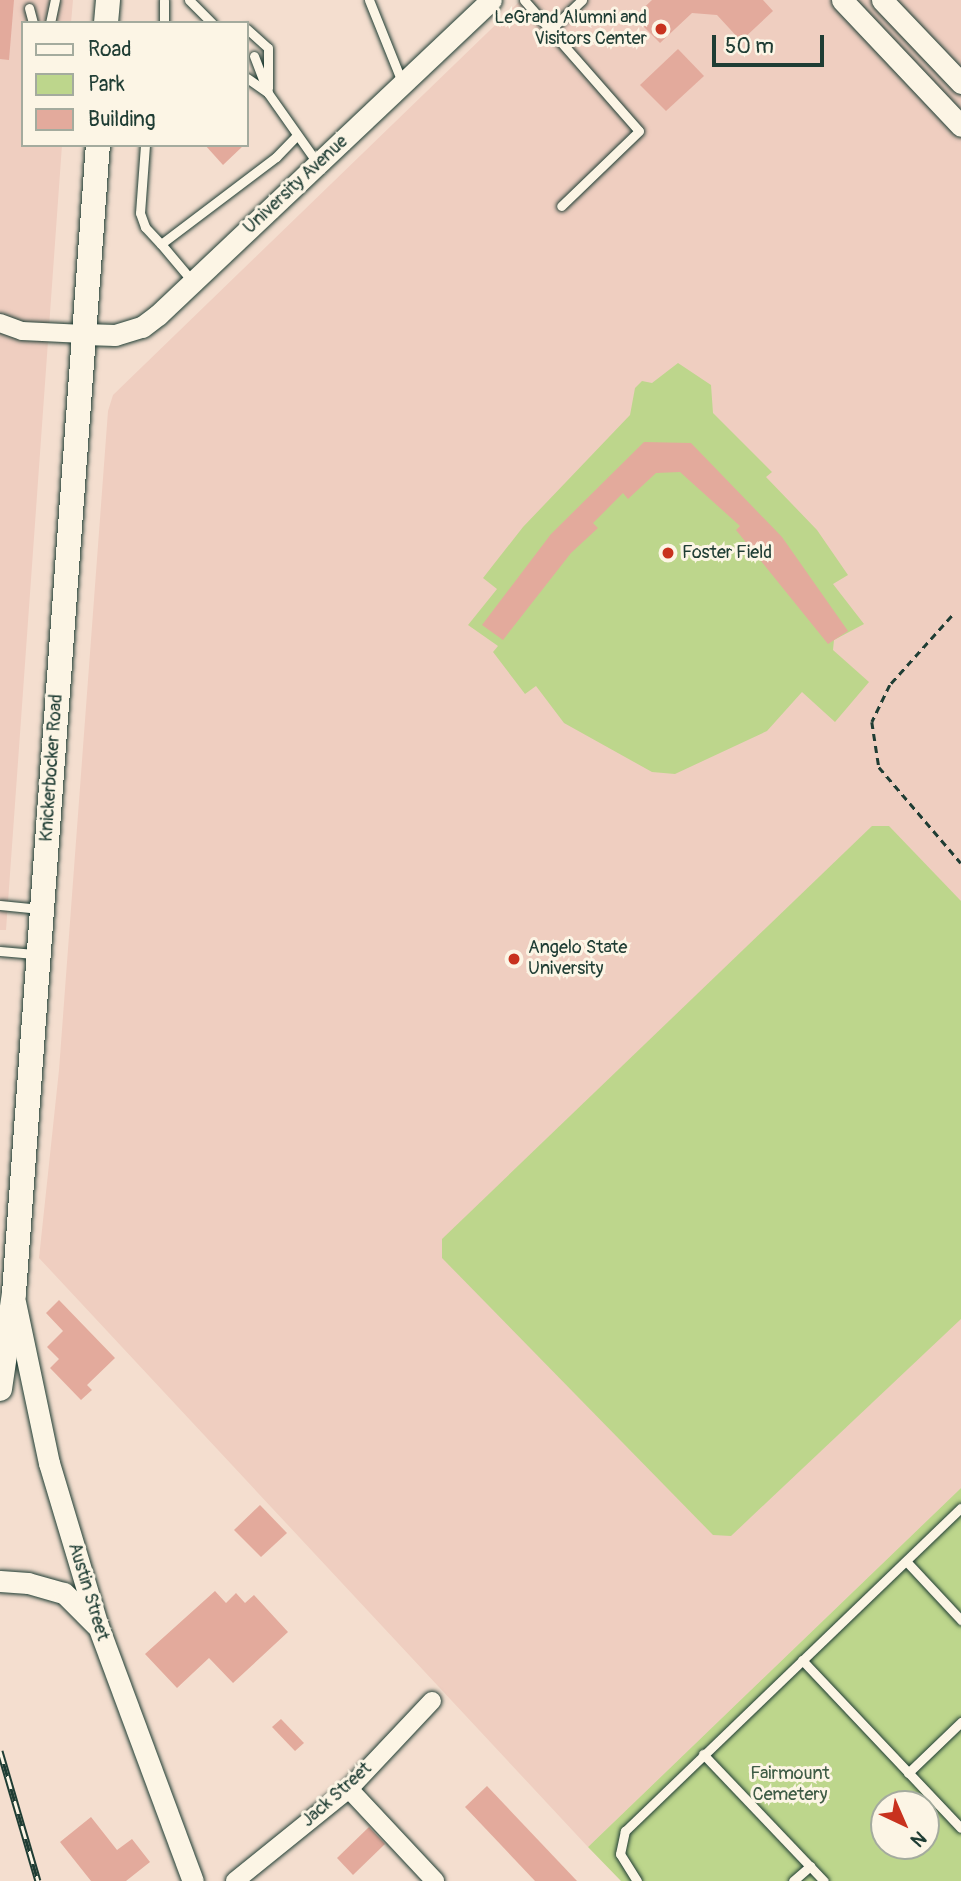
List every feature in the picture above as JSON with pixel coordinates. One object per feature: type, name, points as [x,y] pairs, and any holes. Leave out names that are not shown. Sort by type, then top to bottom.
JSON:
[{"type":"main road","points":[[106,21],[108,0]]},
{"type":"main road","name":"Knickerbocker Road","points":[[0,1390],[14,1293],[97,147]]},
{"type":"street","name":"University Avenue","points":[[84,334],[116,335],[142,327],[491,0]]},
{"type":"street","points":[[842,0],[961,126]]},
{"type":"street","points":[[882,0],[961,83]]},
{"type":"street","points":[[0,323],[22,331],[84,334]]},
{"type":"street","name":"Austin Street","points":[[14,1293],[49,1463],[98,1626],[192,1881]]},
{"type":"street","points":[[0,1581],[28,1583],[64,1594],[98,1626]]},
{"type":"street","name":"Jack Street","points":[[235,1881],[349,1789],[432,1701]]},
{"type":"street","points":[[349,1789],[435,1881]]},
{"type":"lane","points":[[50,21],[55,0]]},
{"type":"lane","points":[[164,0],[164,21]]},
{"type":"lane","points":[[189,0],[210,21]]},
{"type":"lane","points":[[369,0],[403,83]]},
{"type":"lane","points":[[524,0],[639,131],[561,206]]},
{"type":"lane","points":[[550,30],[582,0]]},
{"type":"lane","points":[[29,8],[32,21]]},
{"type":"lane","points":[[248,30],[268,48],[268,93]]},
{"type":"lane","points":[[254,56],[268,93],[295,137],[318,164]]},
{"type":"lane","points":[[248,79],[268,93]]},
{"type":"lane","points":[[248,88],[268,93]]},
{"type":"lane","points":[[161,244],[276,158],[295,137]]},
{"type":"lane","points":[[145,147],[140,214],[145,227],[193,282]]},
{"type":"lane","points":[[0,905],[42,909]]},
{"type":"lane","points":[[0,951],[38,954]]},
{"type":"lane","points":[[637,1881],[620,1854],[625,1831],[961,1508]]},
{"type":"lane","points":[[906,1561],[961,1620]]},
{"type":"lane","points":[[802,1660],[961,1828]]},
{"type":"lane","points":[[908,1773],[961,1722]]},
{"type":"lane","points":[[703,1754],[824,1881]]},
{"type":"lane","points":[[793,1881],[810,1866]]},
{"type":"path","points":[[952,616],[890,685],[872,722],[879,767],[961,863]]},
{"type":"shaded area","points":[[0,0],[73,0],[71,21],[21,21],[21,147],[62,147],[6,930],[0,930]]},
{"type":"shaded area","name":"Angelo State University","points":[[521,0],[961,0],[961,1488],[588,1847],[39,1258],[59,1070],[108,411],[113,395]]},
{"type":"green space","name":"Foster Field","points":[[678,363],[711,385],[713,413],[772,472],[766,477],[817,530],[848,575],[833,584],[864,624],[834,640],[833,650],[869,682],[835,722],[802,692],[767,731],[675,774],[652,772],[564,723],[536,686],[525,694],[493,652],[498,646],[468,625],[497,589],[483,578],[523,527],[630,415],[635,388],[642,381],[652,383]]},
{"type":"green space","points":[[872,826],[889,826],[961,901],[961,1319],[731,1536],[713,1535],[442,1258],[442,1239]]},
{"type":"green space","name":"Fairmount Cemetery","points":[[961,1488],[961,1881],[621,1881],[588,1847]]},
{"type":"building","points":[[0,0],[14,0],[9,60],[0,59]]},
{"type":"building","name":"LeGrand Alumni and Visitors Center","points":[[652,0],[763,0],[773,11],[741,41],[717,15],[692,13],[660,43],[634,17]]},
{"type":"building","points":[[678,49],[704,76],[666,111],[640,85]]},
{"type":"building","points":[[207,147],[242,147],[223,165]]},
{"type":"building","points":[[644,442],[691,443],[782,537],[848,631],[828,644],[736,530],[740,526],[680,472],[656,473],[628,499],[623,493],[593,523],[598,528],[571,553],[503,640],[482,625],[551,534]]},
{"type":"building","points":[[59,1300],[115,1358],[87,1385],[92,1390],[81,1400],[50,1368],[59,1359],[47,1347],[63,1331],[46,1313]]},
{"type":"building","points":[[260,1505],[287,1533],[261,1557],[234,1530]]},
{"type":"building","points":[[215,1591],[226,1603],[236,1593],[245,1603],[254,1595],[288,1632],[233,1683],[209,1658],[177,1688],[145,1654]]},
{"type":"building","points":[[281,1719],[304,1743],[295,1751],[272,1727]]},
{"type":"building","points":[[487,1786],[577,1881],[535,1881],[465,1807]]},
{"type":"building","points":[[91,1817],[117,1850],[132,1839],[150,1862],[126,1881],[91,1881],[60,1842]]},
{"type":"building","points":[[369,1827],[385,1844],[353,1875],[337,1858]]},
{"type":"railway","points":[[0,1751],[38,1881]]},
{"type":"place","name":"LeGrand Alumni and Visitors Center","points":[[661,29]]},
{"type":"place","name":"Foster Field","points":[[668,553]]},
{"type":"place","name":"Angelo State University","points":[[514,959]]}]
